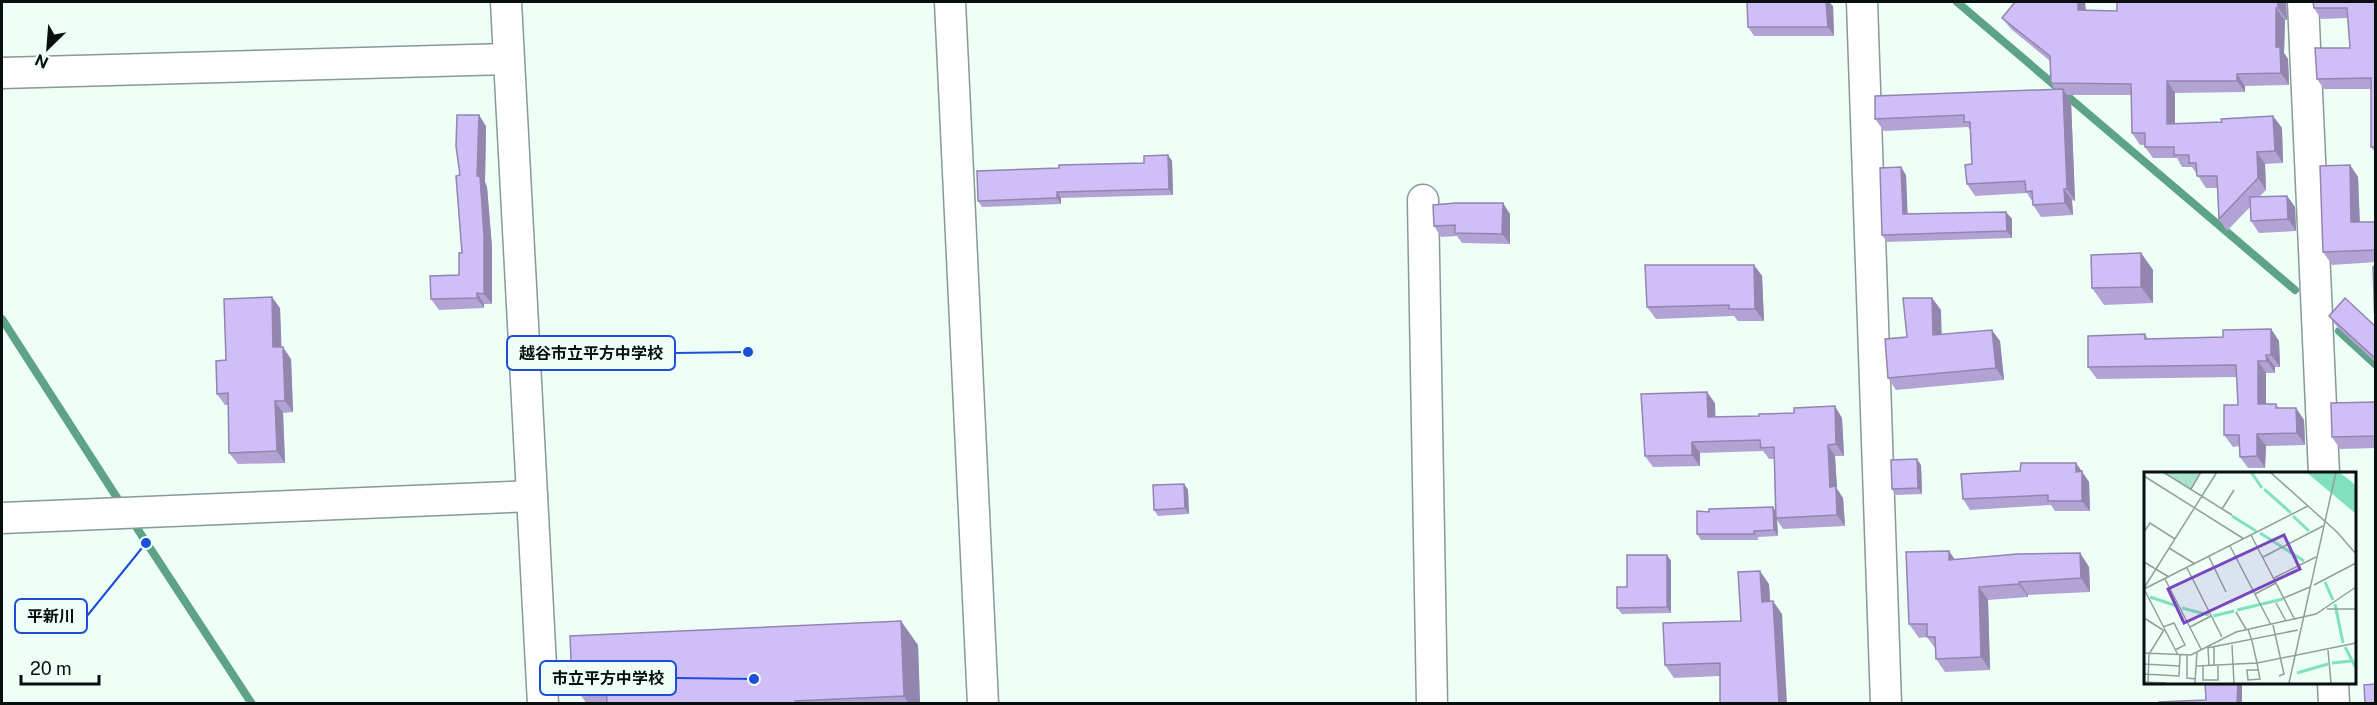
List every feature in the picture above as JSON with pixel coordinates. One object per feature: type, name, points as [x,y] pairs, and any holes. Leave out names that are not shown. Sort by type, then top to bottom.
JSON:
[{"type":"street","points":[[506,2],[543,704]]},
{"type":"street","points":[[950,2],[983,704]]},
{"type":"street","points":[[1862,2],[1886,704]]},
{"type":"street","points":[[2303,2],[2324,472]]},
{"type":"street","points":[[2,73],[508,59]]},
{"type":"street","points":[[1423,200],[1432,704]]},
{"type":"street","points":[[2,518],[532,496]]},
{"type":"street","points":[[2333,684],[2334,704]]},
{"type":"building","points":[[1747,2],[1826,2],[1828,27],[1748,27]]},
{"type":"building","points":[[2015,2],[2078,2],[2078,10],[2117,11],[2117,2],[2278,2],[2276,47],[2280,47],[2281,73],[2237,74],[2237,81],[2167,81],[2167,124],[2222,122],[2221,119],[2273,116],[2275,151],[2257,152],[2258,178],[2219,219],[2217,176],[2197,176],[2196,163],[2189,163],[2189,155],[2174,155],[2174,147],[2145,147],[2145,133],[2132,133],[2131,84],[2051,83],[2050,56],[2002,18]]},
{"type":"building","points":[[2313,2],[2376,2],[2376,147],[2371,147],[2371,78],[2317,79],[2315,48],[2350,48],[2347,8],[2314,8]]},
{"type":"building","points":[[2063,89],[2067,189],[2064,189],[2065,203],[2033,205],[2032,191],[2026,192],[2025,181],[1967,184],[1965,165],[1972,164],[1970,122],[1964,122],[1964,115],[1875,119],[1875,96]]},
{"type":"building","points":[[457,115],[479,115],[477,176],[480,176],[484,236],[484,294],[477,293],[477,298],[431,299],[430,276],[459,275],[459,253],[462,253],[456,176],[460,175],[456,146]]},
{"type":"building","points":[[1168,155],[1169,189],[1057,192],[1057,198],[978,201],[977,171],[1059,168],[1059,165],[1144,163],[1144,156]]},
{"type":"building","points":[[2350,165],[2351,222],[2376,222],[2376,250],[2323,252],[2320,166]]},
{"type":"building","points":[[1901,167],[1903,214],[2006,212],[2007,231],[1882,235],[1880,168]]},
{"type":"building","points":[[2287,196],[2288,219],[2251,221],[2250,197]]},
{"type":"building","points":[[1503,203],[1502,234],[1455,233],[1455,225],[1434,226],[1433,205]]},
{"type":"building","points":[[2141,253],[2141,287],[2092,288],[2091,255]]},
{"type":"building","points":[[2376,264],[2376,359],[2329,316],[2345,298],[2375,326],[2373,267]]},
{"type":"building","points":[[1645,265],[1754,265],[1755,309],[1729,309],[1729,305],[1647,307]]},
{"type":"building","points":[[272,297],[273,347],[283,347],[285,401],[275,401],[277,451],[229,453],[228,393],[217,394],[216,361],[226,360],[224,299]]},
{"type":"building","points":[[1903,298],[1932,298],[1933,335],[1992,330],[1996,368],[1888,378],[1885,339],[1907,337]]},
{"type":"building","points":[[2271,329],[2271,355],[2266,355],[2267,361],[2258,361],[2258,404],[2276,404],[2276,408],[2296,408],[2297,433],[2257,434],[2257,456],[2240,457],[2239,435],[2224,435],[2224,405],[2238,405],[2236,365],[2088,367],[2088,336],[2145,334],[2145,339],[2223,337],[2223,330]]},
{"type":"building","points":[[1707,392],[1708,417],[1794,413],[1794,408],[1835,406],[1836,444],[1828,445],[1830,487],[1836,486],[1837,515],[1776,518],[1774,447],[1761,448],[1760,440],[1692,442],[1692,455],[1645,456],[1641,394]]},
{"type":"building","points":[[2376,402],[2376,436],[2332,437],[2331,403]]},
{"type":"building","points":[[1917,459],[1918,488],[1892,489],[1891,460]]},
{"type":"building","points":[[2021,463],[2076,463],[2076,472],[2082,471],[2082,501],[2048,501],[2048,495],[1963,499],[1961,474],[2020,471]]},
{"type":"building","points":[[1184,484],[1185,508],[1154,510],[1153,485]]},
{"type":"building","points":[[1773,507],[1774,530],[1754,531],[1754,534],[1697,534],[1697,511]]},
{"type":"building","points":[[1949,551],[1949,560],[2017,554],[2080,553],[2081,578],[1979,587],[1981,657],[1936,659],[1935,637],[1927,637],[1927,624],[1909,624],[1906,552]]},
{"type":"building","points":[[1627,555],[1667,555],[1667,607],[1617,608],[1617,587],[1627,587]]},
{"type":"building","points":[[1760,571],[1762,602],[1773,601],[1779,704],[1720,704],[1720,663],[1665,665],[1663,623],[1741,621],[1738,572]]},
{"type":"building","points":[[901,621],[904,696],[795,701],[795,704],[607,704],[606,681],[572,683],[570,636]]},
{"type":"building","points":[[2205,684],[2238,684],[2237,704],[2159,704],[2159,702],[2206,700]]},
{"type":"building","points":[[2376,684],[2376,704],[2365,704],[2364,685]]},
{"type":"waterway","points":[[1957,2],[2295,290]]},
{"type":"waterway","points":[[2,319],[123,507]]},
{"type":"waterway","points":[[2339,331],[2376,365]]},
{"type":"waterway","points":[[131,519],[252,704]]},
{"type":"place","name":"越谷市立平方中学校","points":[[748,352]]},
{"type":"place","name":"平新川","points":[[146,543]]},
{"type":"place","name":"市立平方中学校","points":[[754,679]]}]
